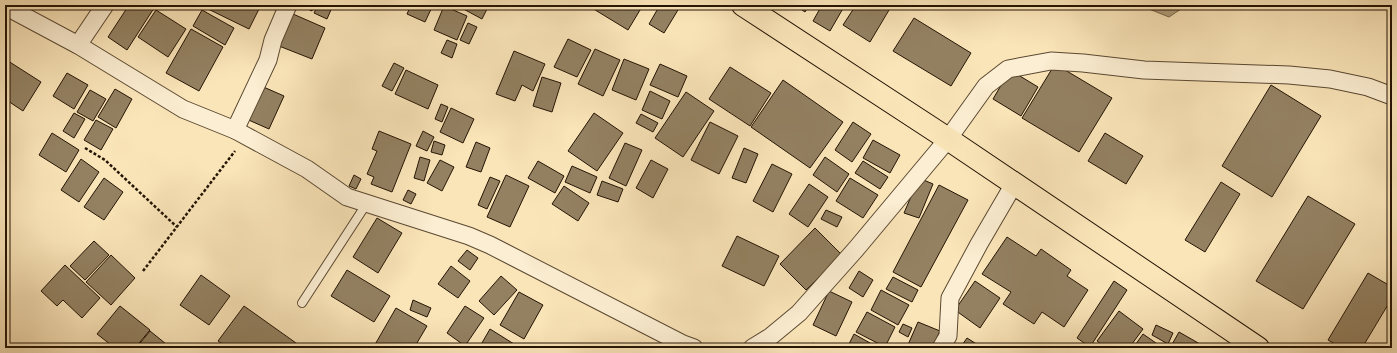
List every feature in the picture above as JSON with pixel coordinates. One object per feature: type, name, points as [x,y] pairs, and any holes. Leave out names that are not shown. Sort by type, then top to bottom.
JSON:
[{"type":"highway","points":[[743,5],[948,139],[1258,348]]},
{"type":"street","points":[[78,44],[105,5]]},
{"type":"street","points":[[240,133],[268,60],[273,40],[288,5]]},
{"type":"street","points":[[5,6],[78,44],[183,109],[240,133],[308,170],[347,197],[469,236],[490,245],[686,347]]},
{"type":"street","points":[[752,348],[770,337],[799,313],[856,249],[948,139],[986,86],[1008,69],[1050,61],[1144,70],[1289,75],[1330,79],[1368,87],[1392,96]]},
{"type":"street","points":[[941,348],[948,336],[950,298],[1014,184]]},
{"type":"lane","points":[[302,303],[367,203]]},
{"type":"path","points":[[143,271],[177,227],[240,133]]},
{"type":"path","points":[[85,148],[104,160],[177,227]]},
{"type":"shaded area","points":[[1139,5],[1187,5],[1169,17]]},
{"type":"building","points":[[129,5],[156,5],[127,50],[108,37]]},
{"type":"building","points":[[208,5],[261,5],[249,29],[206,8]]},
{"type":"building","points":[[299,5],[314,5],[312,11]]},
{"type":"building","points":[[318,5],[333,5],[327,19],[314,13]]},
{"type":"building","points":[[411,5],[433,5],[425,22],[407,14]]},
{"type":"building","points":[[456,5],[489,5],[482,19]]},
{"type":"building","points":[[587,5],[643,5],[628,30]]},
{"type":"building","points":[[660,5],[681,5],[664,33],[649,24]]},
{"type":"building","points":[[795,5],[809,5],[805,12]]},
{"type":"building","points":[[822,5],[845,5],[830,31],[813,21]]},
{"type":"building","points":[[856,5],[892,5],[870,42],[843,25]]},
{"type":"building","points":[[444,6],[467,16],[457,40],[434,30]]},
{"type":"building","points":[[156,10],[186,29],[168,57],[138,37]]},
{"type":"building","points":[[202,10],[234,28],[225,45],[193,26]]},
{"type":"building","points":[[293,14],[325,28],[312,59],[279,46]]},
{"type":"building","points":[[914,18],[971,53],[951,86],[893,51]]},
{"type":"building","points":[[468,23],[477,27],[469,44],[460,40]]},
{"type":"building","points":[[191,29],[223,47],[199,91],[166,73]]},
{"type":"building","points":[[568,39],[591,50],[577,77],[554,67]]},
{"type":"building","points":[[447,40],[457,44],[452,58],[441,53]]},
{"type":"building","points":[[595,49],[620,60],[603,96],[578,84]]},
{"type":"building","points":[[514,51],[545,64],[533,91],[522,85],[515,101],[496,94]]},
{"type":"building","points":[[5,59],[41,82],[23,111],[5,99]]},
{"type":"building","points":[[624,59],[649,69],[636,100],[612,90]]},
{"type":"building","points":[[394,63],[404,68],[392,91],[382,86]]},
{"type":"building","points":[[660,64],[687,76],[678,97],[650,85]]},
{"type":"building","points":[[1055,64],[1112,98],[1079,152],[1022,118]]},
{"type":"building","points":[[730,67],[771,93],[750,126],[709,99]]},
{"type":"building","points":[[406,70],[438,85],[428,109],[395,94]]},
{"type":"building","points":[[1010,70],[1038,87],[1021,116],[993,99]]},
{"type":"building","points":[[67,73],[88,85],[74,109],[53,96]]},
{"type":"building","points":[[542,77],[561,83],[552,112],[533,106]]},
{"type":"building","points":[[783,80],[843,122],[810,168],[751,127]]},
{"type":"building","points":[[259,85],[284,96],[269,129],[244,118]]},
{"type":"building","points":[[1271,85],[1321,116],[1272,197],[1222,166]]},
{"type":"building","points":[[115,89],[132,99],[116,128],[98,117]]},
{"type":"building","points":[[90,90],[106,99],[93,121],[77,112]]},
{"type":"building","points":[[650,91],[670,101],[662,119],[642,110]]},
{"type":"building","points":[[686,92],[714,111],[683,157],[655,138]]},
{"type":"building","points":[[441,104],[448,107],[442,122],[435,119]]},
{"type":"building","points":[[451,108],[474,119],[463,143],[440,132]]},
{"type":"building","points":[[74,113],[85,119],[74,138],[63,131]]},
{"type":"building","points":[[594,113],[623,133],[597,171],[568,151]]},
{"type":"building","points":[[641,114],[658,123],[653,132],[636,123]]},
{"type":"building","points":[[96,120],[113,129],[101,150],[84,140]]},
{"type":"building","points":[[710,122],[738,136],[719,174],[691,160]]},
{"type":"building","points":[[853,122],[871,134],[852,162],[835,150]]},
{"type":"building","points":[[379,131],[411,144],[392,192],[371,184],[374,177],[367,174],[377,151],[372,149]]},
{"type":"building","points":[[423,131],[434,137],[427,151],[416,146]]},
{"type":"building","points":[[52,133],[79,150],[66,172],[39,155]]},
{"type":"building","points":[[1105,133],[1143,156],[1126,184],[1088,161]]},
{"type":"building","points":[[873,140],[900,155],[890,173],[863,158]]},
{"type":"building","points":[[434,141],[445,145],[442,155],[431,152]]},
{"type":"building","points":[[476,142],[490,148],[481,172],[466,167]]},
{"type":"building","points":[[625,143],[642,150],[626,186],[609,178]]},
{"type":"building","points":[[744,148],[758,154],[746,183],[732,178]]},
{"type":"building","points":[[420,157],[430,160],[424,181],[414,178]]},
{"type":"building","points":[[825,157],[849,174],[837,192],[813,175]]},
{"type":"building","points":[[81,159],[99,172],[79,202],[61,190]]},
{"type":"building","points":[[440,160],[454,167],[442,191],[427,183]]},
{"type":"building","points":[[651,160],[668,169],[653,198],[636,188]]},
{"type":"building","points":[[538,161],[564,176],[555,193],[528,178]]},
{"type":"building","points":[[863,161],[888,177],[880,189],[855,173]]},
{"type":"building","points":[[772,164],[792,174],[773,212],[753,201]]},
{"type":"building","points":[[572,166],[597,177],[590,193],[565,182]]},
{"type":"building","points":[[354,175],[361,179],[356,189],[349,186]]},
{"type":"building","points":[[506,175],[529,186],[510,227],[487,217]]},
{"type":"building","points":[[490,177],[500,181],[487,209],[478,205]]},
{"type":"building","points":[[104,178],[123,192],[104,220],[84,207]]},
{"type":"building","points":[[850,178],[878,195],[863,218],[836,201]]},
{"type":"building","points":[[919,178],[933,184],[919,218],[904,213]]},
{"type":"building","points":[[602,181],[623,189],[618,202],[597,195]]},
{"type":"building","points":[[1221,182],[1240,194],[1205,252],[1185,240]]},
{"type":"building","points":[[809,184],[828,197],[808,227],[789,214]]},
{"type":"building","points":[[939,185],[968,200],[921,287],[893,272]]},
{"type":"building","points":[[564,186],[589,203],[578,221],[552,204]]},
{"type":"building","points":[[408,190],[416,194],[411,204],[403,200]]},
{"type":"building","points":[[1308,196],[1355,224],[1303,309],[1256,281]]},
{"type":"building","points":[[826,210],[842,217],[837,227],[821,219]]},
{"type":"building","points":[[377,218],[402,233],[378,273],[353,257]]},
{"type":"building","points":[[815,228],[842,255],[806,290],[780,264]]},
{"type":"building","points":[[737,236],[779,256],[764,286],[722,266]]},
{"type":"building","points":[[1007,237],[1036,256],[1041,249],[1071,270],[1067,276],[1088,290],[1064,327],[1042,312],[1034,324],[1003,304],[1011,292],[982,274]]},
{"type":"building","points":[[94,241],[109,255],[85,280],[70,266]]},
{"type":"building","points":[[467,250],[478,258],[470,270],[458,261]]},
{"type":"building","points":[[111,255],[135,278],[111,305],[86,282]]},
{"type":"building","points":[[65,265],[100,298],[82,318],[63,300],[57,306],[41,291]]},
{"type":"building","points":[[451,266],[470,281],[458,298],[438,284]]},
{"type":"building","points":[[347,270],[390,296],[374,322],[331,296]]},
{"type":"building","points":[[859,271],[873,280],[863,297],[849,288]]},
{"type":"building","points":[[1368,273],[1392,287],[1392,298],[1362,348],[1342,348],[1328,340]]},
{"type":"building","points":[[201,275],[230,296],[209,325],[180,305]]},
{"type":"building","points":[[501,276],[517,290],[494,315],[479,301]]},
{"type":"building","points":[[893,277],[918,290],[912,302],[886,289]]},
{"type":"building","points":[[975,281],[1000,298],[980,328],[955,310]]},
{"type":"building","points":[[1114,281],[1127,290],[1090,347],[1077,338]]},
{"type":"building","points":[[881,290],[909,305],[898,325],[871,310]]},
{"type":"building","points":[[829,291],[852,302],[836,336],[813,325]]},
{"type":"building","points":[[519,292],[543,305],[524,339],[500,325]]},
{"type":"building","points":[[413,300],[431,308],[427,317],[410,310]]},
{"type":"building","points":[[120,306],[150,330],[135,348],[115,348],[97,334]]},
{"type":"building","points":[[244,306],[303,348],[228,348],[218,341]]},
{"type":"building","points":[[465,306],[484,318],[465,346],[447,333]]},
{"type":"building","points":[[396,308],[427,326],[414,348],[373,348]]},
{"type":"building","points":[[1119,311],[1143,329],[1129,348],[1106,348],[1097,341]]},
{"type":"building","points":[[867,312],[895,327],[885,347],[856,332]]},
{"type":"building","points":[[918,322],[940,331],[932,348],[907,347]]},
{"type":"building","points":[[903,324],[912,328],[908,337],[899,332]]},
{"type":"building","points":[[1156,325],[1173,333],[1168,344],[1152,335]]},
{"type":"building","points":[[490,329],[514,344],[511,348],[479,348]]},
{"type":"building","points":[[150,331],[171,348],[136,348]]},
{"type":"building","points":[[1179,332],[1200,344],[1198,348],[1170,348]]},
{"type":"building","points":[[854,334],[879,348],[847,348]]},
{"type":"building","points":[[1143,334],[1163,348],[1133,348]]},
{"type":"building","points":[[967,338],[983,348],[960,348]]},
{"type":"building","points":[[813,343],[824,348],[810,348]]}]
